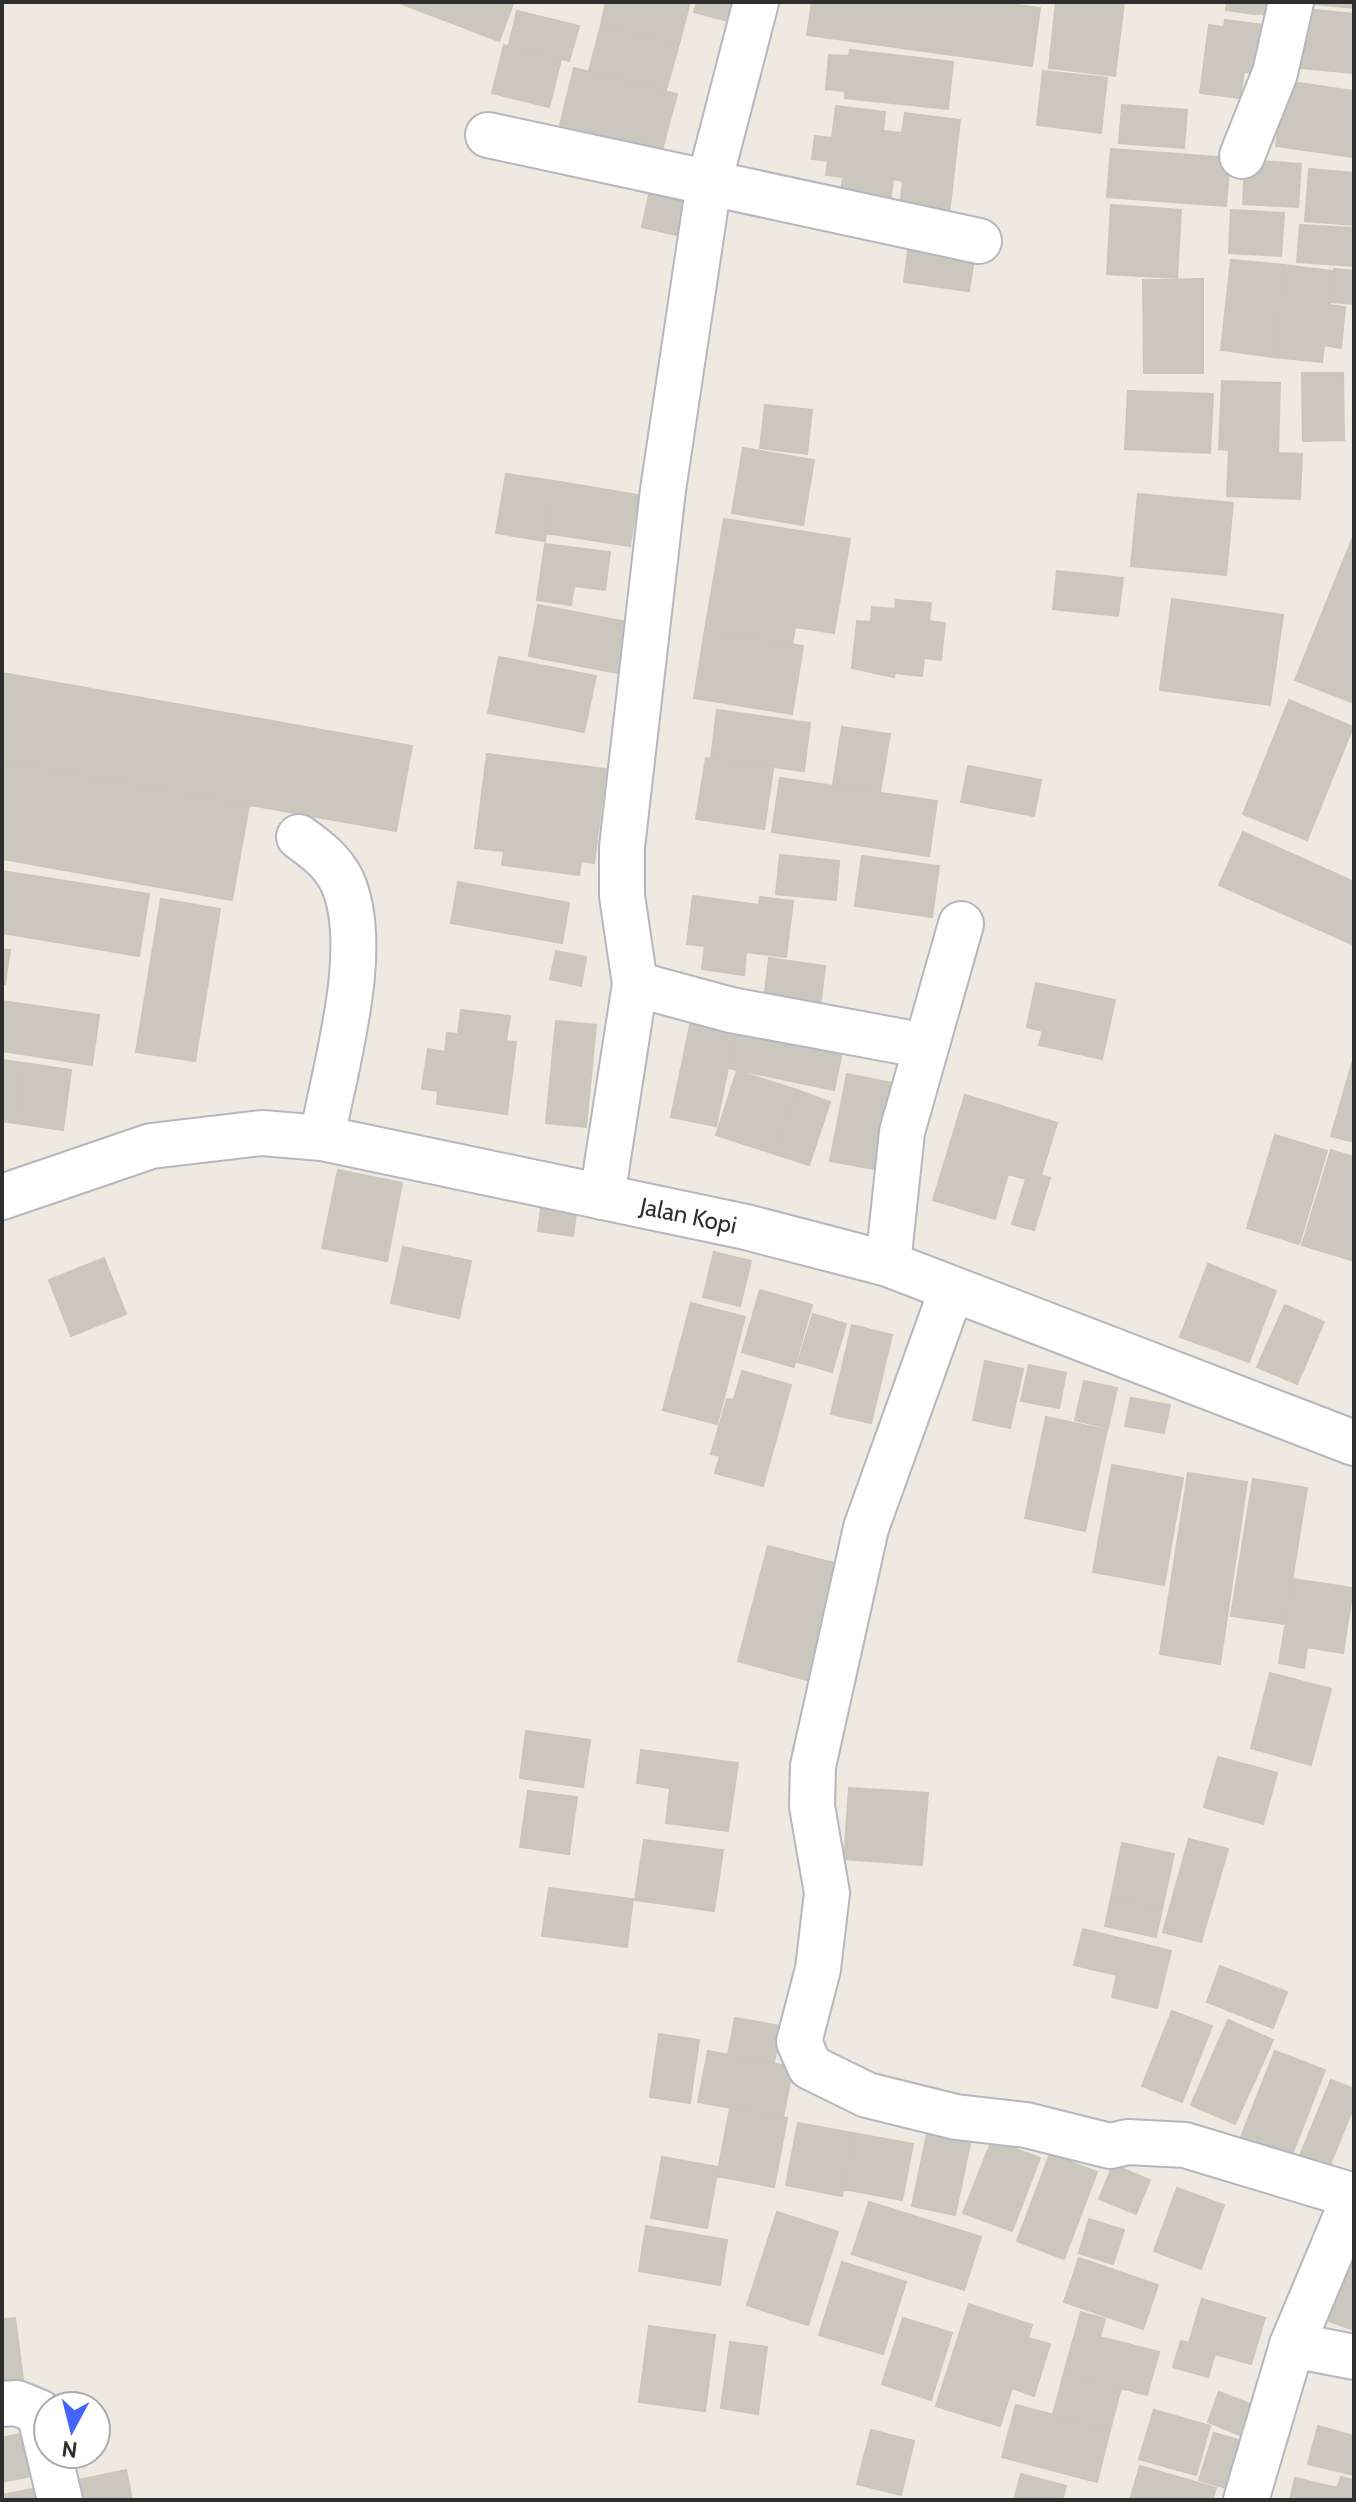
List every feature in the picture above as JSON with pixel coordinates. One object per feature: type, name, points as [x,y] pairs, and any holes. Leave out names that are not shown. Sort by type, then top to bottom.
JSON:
[{"type":"street","points":[[602,1197],[635,984],[622,896],[622,847],[663,490],[709,183],[756,2]]},
{"type":"street","points":[[1242,156],[1275,73],[1291,2]]},
{"type":"street","points":[[488,135],[979,241]]},
{"type":"street","points":[[299,837],[326,856],[341,879],[355,949],[322,1138]]},
{"type":"street","points":[[888,1264],[902,1132],[961,924]]},
{"type":"street","points":[[635,984],[731,1010],[926,1046]]},
{"type":"street","name":"Jalan Kopi","points":[[2,1197],[151,1146],[262,1133],[322,1138],[746,1227],[888,1264],[1354,1443]]},
{"type":"street","points":[[952,1289],[866,1528],[813,1766],[812,1806],[827,1893],[818,1969],[799,2042],[810,2067],[858,2092],[956,2117],[1026,2125],[1110,2146],[1128,2142],[1185,2145],[1354,2197],[1292,2345],[1246,2500]]},
{"type":"street","points":[[1292,2345],[1354,2357]]},
{"type":"street","points":[[2,2404],[17,2403],[39,2412],[60,2500]]},
{"type":"building","points":[[397,2],[506,2],[513,4],[499,41]]},
{"type":"building","points":[[606,2],[690,2],[679,44],[601,25]]},
{"type":"building","points":[[697,2],[741,2],[736,23],[694,12]]},
{"type":"building","points":[[812,2],[997,2],[1040,8],[1032,66],[807,35]]},
{"type":"building","points":[[1056,2],[1124,2],[1115,76],[1049,68]]},
{"type":"building","points":[[1227,2],[1275,2],[1274,13],[1226,10]]},
{"type":"building","points":[[1305,2],[1354,2],[1354,8],[1305,3]]},
{"type":"building","points":[[1305,9],[1354,14],[1354,73],[1300,68]]},
{"type":"building","points":[[517,11],[579,26],[569,61],[509,44]]},
{"type":"building","points":[[1225,20],[1272,26],[1265,74],[1244,72],[1240,98],[1200,93],[1209,25],[1224,27]]},
{"type":"building","points":[[601,25],[679,44],[666,90],[589,71]]},
{"type":"building","points":[[504,45],[561,60],[549,107],[492,93]]},
{"type":"building","points":[[850,50],[953,62],[948,109],[845,98],[845,91],[826,89],[829,55],[849,56]]},
{"type":"building","points":[[574,68],[677,94],[662,150],[560,125]]},
{"type":"building","points":[[1043,71],[1107,78],[1101,133],[1037,125]]},
{"type":"building","points":[[1285,81],[1354,91],[1354,157],[1276,146]]},
{"type":"building","points":[[1122,105],[1187,110],[1184,148],[1119,143]]},
{"type":"building","points":[[836,106],[885,112],[883,131],[902,133],[905,113],[960,120],[949,214],[900,208],[903,181],[893,179],[890,205],[840,199],[843,177],[826,175],[828,161],[812,159],[815,136],[832,138]]},
{"type":"building","points":[[1111,149],[1230,158],[1226,206],[1107,197]]},
{"type":"building","points":[[1245,160],[1301,164],[1298,207],[1243,204]]},
{"type":"building","points":[[1309,169],[1354,173],[1354,225],[1305,221]]},
{"type":"building","points":[[651,186],[695,197],[685,237],[642,227]]},
{"type":"building","points":[[1111,205],[1181,210],[1177,278],[1107,274]]},
{"type":"building","points":[[1231,210],[1284,213],[1281,256],[1229,253]]},
{"type":"building","points":[[1300,225],[1354,228],[1354,266],[1297,262]]},
{"type":"building","points":[[909,243],[975,252],[969,291],[904,282]]},
{"type":"building","points":[[1231,260],[1284,265],[1274,357],[1221,350]]},
{"type":"building","points":[[1284,265],[1332,271],[1329,305],[1345,307],[1341,348],[1324,345],[1322,362],[1274,357]]},
{"type":"building","points":[[1334,269],[1354,271],[1354,304],[1331,302]]},
{"type":"building","points":[[1203,279],[1203,373],[1144,373],[1143,280]]},
{"type":"building","points":[[1302,373],[1343,373],[1344,440],[1303,441]]},
{"type":"building","points":[[1222,381],[1280,383],[1278,453],[1302,454],[1300,499],[1227,496],[1229,450],[1219,449]]},
{"type":"building","points":[[1128,391],[1213,394],[1210,453],[1125,449]]},
{"type":"building","points":[[765,405],[812,410],[807,454],[760,448]]},
{"type":"building","points":[[743,448],[814,460],[803,525],[732,513]]},
{"type":"building","points":[[506,474],[555,481],[545,541],[496,533]]},
{"type":"building","points":[[555,481],[638,495],[630,546],[546,533]]},
{"type":"building","points":[[1138,494],[1233,503],[1226,575],[1131,566]]},
{"type":"building","points":[[724,519],[850,539],[834,633],[795,627],[792,645],[705,630]]},
{"type":"building","points":[[1354,535],[1354,703],[1295,680]]},
{"type":"building","points":[[545,544],[610,552],[605,590],[574,586],[571,605],[537,600]]},
{"type":"building","points":[[1057,571],[1123,578],[1118,616],[1053,609]]},
{"type":"building","points":[[1172,599],[1283,615],[1270,705],[1160,690]]},
{"type":"building","points":[[896,600],[931,603],[929,621],[945,623],[941,660],[924,658],[922,676],[895,673],[894,677],[852,668],[857,621],[871,622],[872,607],[895,609]]},
{"type":"building","points":[[538,605],[632,623],[623,674],[529,656]]},
{"type":"building","points":[[705,630],[803,646],[792,714],[694,698]]},
{"type":"building","points":[[499,657],[596,676],[584,732],[488,713]]},
{"type":"building","points":[[2,673],[412,746],[396,831],[2,761]]},
{"type":"building","points":[[1289,700],[1353,727],[1307,840],[1243,814]]},
{"type":"building","points":[[717,710],[810,723],[804,771],[711,758]]},
{"type":"building","points":[[842,727],[890,734],[880,792],[833,785]]},
{"type":"building","points":[[487,754],[606,769],[594,863],[581,861],[579,875],[502,865],[504,851],[475,848]]},
{"type":"building","points":[[706,758],[773,769],[764,829],[696,819]]},
{"type":"building","points":[[2,761],[249,805],[232,900],[2,859]]},
{"type":"building","points":[[968,766],[1041,780],[1034,816],[961,802]]},
{"type":"building","points":[[780,778],[937,801],[929,856],[772,832]]},
{"type":"building","points":[[1243,832],[1354,882],[1354,945],[1219,885]]},
{"type":"building","points":[[780,855],[839,861],[836,900],[776,894]]},
{"type":"building","points":[[862,856],[939,866],[932,917],[855,906]]},
{"type":"building","points":[[2,871],[149,894],[139,956],[2,933]]},
{"type":"building","points":[[458,882],[569,903],[562,943],[451,923]]},
{"type":"building","points":[[693,896],[759,905],[760,897],[793,901],[786,957],[746,952],[744,975],[702,969],[705,946],[687,944]]},
{"type":"building","points":[[161,899],[220,909],[195,1061],[136,1052]]},
{"type":"building","points":[[2,949],[10,950],[5,984],[2,984]]},
{"type":"building","points":[[556,951],[586,957],[581,986],[550,979]]},
{"type":"building","points":[[769,958],[825,966],[820,1007],[764,1000]]},
{"type":"building","points":[[1036,983],[1115,1000],[1102,1059],[1039,1045],[1043,1031],[1027,1027]]},
{"type":"building","points":[[2,1001],[99,1015],[92,1065],[2,1051]]},
{"type":"building","points":[[694,1006],[739,1015],[716,1126],[671,1117]]},
{"type":"building","points":[[461,1010],[510,1016],[506,1041],[516,1042],[507,1114],[437,1104],[438,1091],[422,1089],[428,1049],[445,1052],[447,1033],[458,1034]]},
{"type":"building","points":[[739,1015],[845,1038],[834,1090],[728,1068]]},
{"type":"building","points":[[556,1021],[596,1025],[586,1127],[546,1123]]},
{"type":"building","points":[[1354,1057],[1354,1142],[1331,1136]]},
{"type":"building","points":[[2,1060],[24,1063],[15,1123],[2,1121]]},
{"type":"building","points":[[24,1063],[71,1070],[63,1130],[15,1123]]},
{"type":"building","points":[[737,1071],[797,1090],[775,1154],[716,1135]]},
{"type":"building","points":[[847,1074],[897,1084],[880,1170],[830,1161]]},
{"type":"building","points":[[797,1090],[830,1102],[809,1165],[775,1154]]},
{"type":"building","points":[[965,1095],[1057,1123],[1041,1175],[1050,1178],[1034,1230],[1012,1224],[1026,1179],[1008,1174],[995,1219],[933,1200]]},
{"type":"building","points":[[1275,1135],[1327,1151],[1299,1244],[1247,1228]]},
{"type":"building","points":[[1331,1150],[1354,1157],[1354,1261],[1302,1245]]},
{"type":"building","points":[[338,1170],[402,1183],[387,1261],[322,1248]]},
{"type":"building","points":[[543,1194],[578,1198],[573,1236],[538,1231]]},
{"type":"building","points":[[403,1247],[471,1261],[459,1318],[391,1303]]},
{"type":"building","points":[[714,1252],[751,1261],[740,1306],[703,1297]]},
{"type":"building","points":[[104,1258],[126,1314],[71,1336],[49,1280]]},
{"type":"building","points":[[1208,1264],[1276,1291],[1249,1362],[1180,1337]]},
{"type":"building","points":[[760,1290],[812,1305],[794,1367],[742,1352]]},
{"type":"building","points":[[691,1303],[745,1317],[717,1424],[663,1410]]},
{"type":"building","points":[[1285,1305],[1324,1322],[1297,1384],[1257,1367]]},
{"type":"building","points":[[813,1314],[846,1324],[832,1372],[798,1362]]},
{"type":"building","points":[[852,1325],[892,1335],[871,1423],[831,1414]]},
{"type":"building","points":[[985,1361],[1023,1369],[1010,1428],[973,1420]]},
{"type":"building","points":[[1029,1365],[1066,1373],[1059,1408],[1021,1401]]},
{"type":"building","points":[[742,1371],[791,1385],[763,1486],[715,1473],[720,1456],[711,1454],[727,1399],[734,1400]]},
{"type":"building","points":[[1084,1381],[1117,1388],[1108,1428],[1075,1420]]},
{"type":"building","points":[[1131,1398],[1170,1405],[1164,1433],[1125,1426]]},
{"type":"building","points":[[1046,1417],[1107,1430],[1085,1531],[1025,1518]]},
{"type":"building","points":[[1112,1465],[1183,1478],[1164,1585],[1093,1572]]},
{"type":"building","points":[[1188,1473],[1247,1482],[1220,1664],[1160,1654]]},
{"type":"building","points":[[1253,1479],[1307,1488],[1285,1624],[1231,1616]]},
{"type":"building","points":[[768,1546],[845,1566],[814,1682],[738,1661]]},
{"type":"building","points":[[1293,1579],[1353,1588],[1343,1653],[1307,1647],[1304,1668],[1279,1663]]},
{"type":"building","points":[[1270,1673],[1331,1689],[1311,1765],[1251,1748]]},
{"type":"building","points":[[526,1731],[590,1740],[583,1787],[520,1778]]},
{"type":"building","points":[[641,1750],[738,1763],[728,1831],[666,1823],[670,1788],[637,1783]]},
{"type":"building","points":[[1218,1757],[1277,1773],[1263,1824],[1204,1807]]},
{"type":"building","points":[[849,1788],[928,1793],[922,1865],[844,1859]]},
{"type":"building","points":[[528,1791],[577,1797],[569,1854],[520,1847]]},
{"type":"building","points":[[1189,1839],[1228,1849],[1201,1942],[1163,1932]]},
{"type":"building","points":[[644,1840],[723,1850],[714,1911],[635,1900]]},
{"type":"building","points":[[1122,1843],[1174,1854],[1162,1909],[1111,1898]]},
{"type":"building","points":[[549,1888],[633,1899],[627,1947],[542,1936]]},
{"type":"building","points":[[1111,1898],[1162,1909],[1156,1937],[1105,1926]]},
{"type":"building","points":[[1083,1929],[1171,1951],[1157,2008],[1112,1997],[1117,1975],[1074,1965]]},
{"type":"building","points":[[1220,1966],[1287,1992],[1273,2028],[1207,2002]]},
{"type":"building","points":[[1172,2011],[1212,2026],[1182,2102],[1142,2086]]},
{"type":"building","points":[[735,2018],[781,2026],[774,2063],[728,2055]]},
{"type":"building","points":[[1228,2020],[1273,2040],[1235,2124],[1191,2105]]},
{"type":"building","points":[[659,2034],[699,2040],[690,2103],[650,2097]]},
{"type":"building","points":[[708,2051],[793,2067],[783,2117],[698,2102]]},
{"type":"building","points":[[1275,2051],[1325,2070],[1291,2157],[1241,2137]]},
{"type":"building","points":[[1331,2080],[1354,2089],[1354,2106],[1328,2170],[1299,2158]]},
{"type":"building","points":[[730,2108],[787,2118],[774,2187],[717,2176]]},
{"type":"building","points":[[798,2123],[853,2133],[842,2196],[786,2185]]},
{"type":"building","points":[[929,2125],[972,2135],[955,2215],[912,2206]]},
{"type":"building","points":[[853,2133],[913,2144],[902,2200],[843,2189]]},
{"type":"building","points":[[992,2140],[1040,2158],[1012,2231],[963,2213]]},
{"type":"building","points":[[1050,2154],[1097,2172],[1064,2259],[1017,2241]]},
{"type":"building","points":[[662,2157],[718,2167],[707,2228],[651,2218]]},
{"type":"building","points":[[1113,2165],[1150,2180],[1136,2214],[1099,2199]]},
{"type":"building","points":[[1177,2188],[1224,2205],[1201,2269],[1154,2251]]},
{"type":"building","points":[[869,2202],[981,2237],[964,2290],[852,2254]]},
{"type":"building","points":[[777,2212],[838,2232],[808,2325],[747,2305]]},
{"type":"building","points":[[1089,2219],[1124,2230],[1113,2264],[1079,2253]]},
{"type":"building","points":[[646,2226],[727,2240],[720,2285],[639,2271]]},
{"type":"building","points":[[1340,2250],[1354,2255],[1354,2330],[1315,2316]]},
{"type":"building","points":[[1079,2258],[1158,2285],[1143,2329],[1064,2302]]},
{"type":"building","points":[[842,2262],[906,2282],[883,2354],[819,2335]]},
{"type":"building","points":[[1202,2299],[1265,2318],[1251,2364],[1215,2354],[1208,2377],[1173,2367],[1181,2341],[1189,2343]]},
{"type":"building","points":[[969,2304],[1032,2325],[1028,2338],[1050,2344],[1034,2396],[1012,2388],[1000,2426],[936,2406]]},
{"type":"building","points":[[1081,2312],[1105,2319],[1100,2337],[1159,2352],[1147,2395],[1064,2373]]},
{"type":"building","points":[[15,2318],[24,2387],[2,2390],[2,2319]]},
{"type":"building","points":[[903,2318],[952,2333],[931,2400],[882,2384]]},
{"type":"building","points":[[649,2326],[715,2335],[705,2411],[639,2402]]},
{"type":"building","points":[[730,2342],[767,2347],[758,2414],[721,2408]]},
{"type":"building","points":[[1064,2373],[1121,2388],[1110,2430],[1053,2415]]},
{"type":"building","points":[[1219,2392],[1266,2410],[1254,2441],[1208,2422]]},
{"type":"building","points":[[1016,2405],[1110,2430],[1097,2482],[1002,2457]]},
{"type":"building","points":[[1154,2410],[1210,2426],[1196,2475],[1139,2459]]},
{"type":"building","points":[[1318,2426],[1354,2436],[1354,2475],[1308,2464]]},
{"type":"building","points":[[871,2430],[914,2441],[901,2495],[857,2484]]},
{"type":"building","points":[[28,2432],[32,2470],[36,2475],[2,2482],[2,2438]]},
{"type":"building","points":[[1214,2433],[1255,2445],[1240,2492],[1199,2480]]},
{"type":"building","points":[[1140,2466],[1216,2488],[1212,2500],[1130,2500]]},
{"type":"building","points":[[126,2470],[132,2500],[78,2500],[74,2481]]},
{"type":"building","points":[[1021,2474],[1066,2486],[1062,2500],[1014,2500]]},
{"type":"building","points":[[1341,2477],[1354,2480],[1354,2500],[1290,2500],[1295,2478],[1337,2488]]},
{"type":"building","points":[[42,2487],[45,2500],[2,2500],[2,2495]]}]
